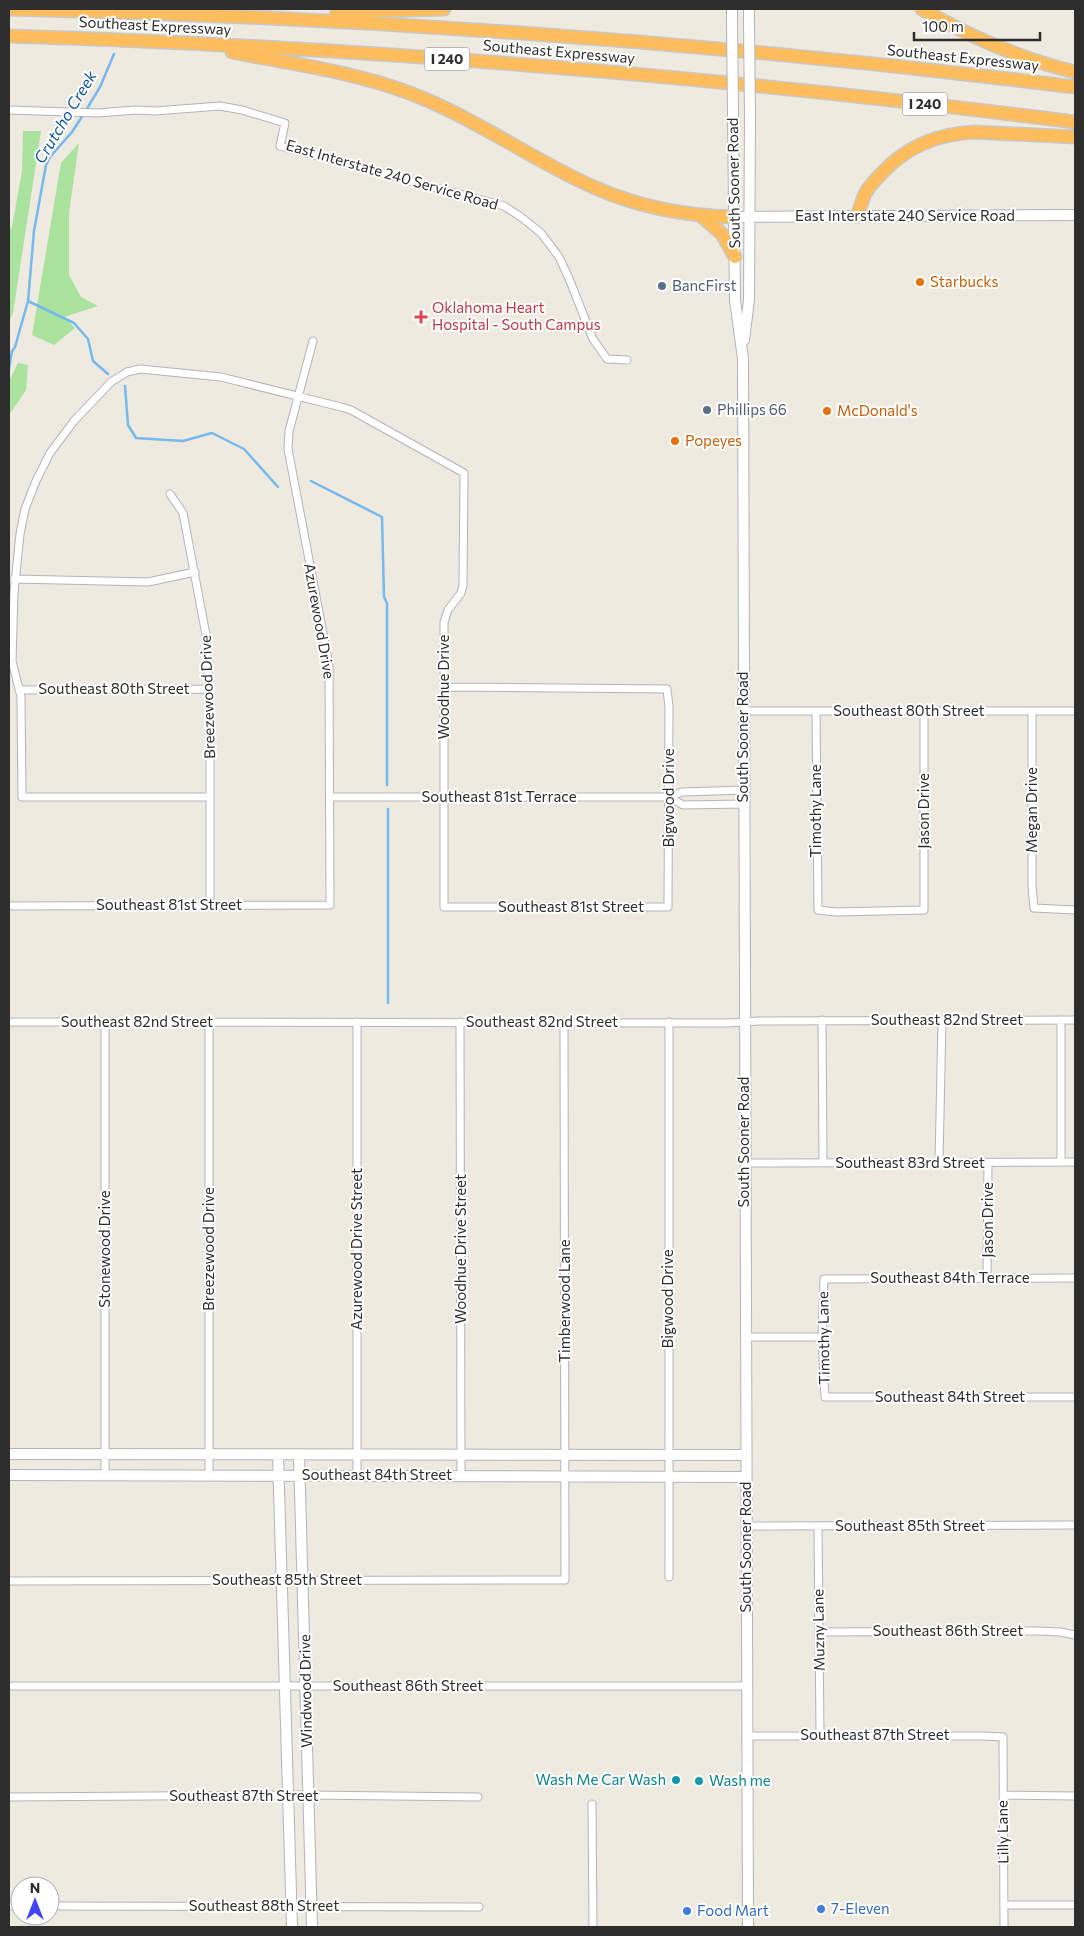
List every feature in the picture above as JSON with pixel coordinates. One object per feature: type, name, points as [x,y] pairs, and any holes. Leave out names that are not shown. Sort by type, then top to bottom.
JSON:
[{"type":"highway","name":"Southeast Expressway","points":[[9,9],[297,19],[593,39],[775,55],[1075,87]]},
{"type":"highway","points":[[297,19],[372,12],[444,9]]},
{"type":"highway","points":[[922,9],[971,36],[1000,48],[1075,72]]},
{"type":"highway","name":"Southeast Expressway","points":[[9,36],[183,43],[450,59],[793,90],[1075,122]]},
{"type":"highway","points":[[183,43],[341,72],[400,89],[461,116],[597,189],[629,201],[700,215],[734,217]]},
{"type":"highway","points":[[857,216],[865,193],[884,171],[905,153],[929,140],[958,133],[974,132],[1075,137]]},
{"type":"highway","points":[[700,215],[722,234],[735,257]]},
{"type":"street","name":"South Sooner Road","points":[[748,1927],[742,356],[748,300],[750,218],[749,9]]},
{"type":"street","name":"South Sooner Road","points":[[732,14],[735,300],[742,356]]},
{"type":"street","name":"East Interstate 240 Service Road","points":[[9,110],[60,112],[155,111],[212,106],[242,110],[285,123],[280,146],[504,206],[538,230],[551,245],[568,276],[593,339],[607,359],[627,360]]},
{"type":"street","name":"East Interstate 240 Service Road","points":[[734,217],[1075,215]]},
{"type":"street","name":"Azurewood Drive","points":[[312,341],[289,431],[288,449],[329,665],[330,905]]},
{"type":"street","points":[[210,797],[22,797],[22,708],[12,661],[14,580],[22,523],[36,481],[60,439],[111,382],[127,372],[150,369],[221,377],[298,396]]},
{"type":"street","name":"Woodhue Drive","points":[[298,396],[351,410],[464,473],[463,585],[461,593],[448,610],[444,622],[444,907]]},
{"type":"street","name":"Breezewood Drive","points":[[170,494],[183,513],[207,640],[210,905]]},
{"type":"street","points":[[14,580],[148,582],[194,572]]},
{"type":"street","name":"Bigwood Drive","points":[[444,687],[667,689],[669,707],[668,907]]},
{"type":"street","name":"Southeast 80th Street","points":[[19,690],[209,688]]},
{"type":"street","name":"Jason Drive","points":[[818,910],[836,912],[924,910],[924,710]]},
{"type":"street","name":"Timothy Lane","points":[[816,711],[818,910]]},
{"type":"street","name":"Megan Drive","points":[[1032,711],[1032,886],[1034,908],[1075,910]]},
{"type":"street","name":"Southeast 80th Street","points":[[743,712],[1075,711]]},
{"type":"street","name":"Southeast 81st Terrace","points":[[330,797],[668,797],[682,792],[744,790]]},
{"type":"street","name":"Southeast 81st Terrace","points":[[668,797],[683,805],[744,804]]},
{"type":"street","name":"Southeast 81st Street","points":[[9,906],[330,905]]},
{"type":"street","name":"Southeast 81st Street","points":[[444,907],[668,907]]},
{"type":"street","points":[[822,1020],[823,1163]]},
{"type":"street","name":"Southeast 82nd Street","points":[[9,1022],[669,1022],[728,1024],[822,1020],[1075,1020]]},
{"type":"street","points":[[939,1162],[942,1020]]},
{"type":"street","points":[[1061,1020],[1061,1162]]},
{"type":"street","name":"Stonewood Drive","points":[[105,1022],[106,1475]]},
{"type":"street","name":"Azurewood Drive Street","points":[[357,1022],[357,1475]]},
{"type":"street","name":"Woodhue Drive Street","points":[[460,1022],[461,1475]]},
{"type":"street","name":"Timberwood Lane","points":[[564,1022],[565,1580]]},
{"type":"street","name":"Bigwood Drive","points":[[669,1022],[669,1577]]},
{"type":"street","name":"Breezewood Drive","points":[[210,1023],[210,1476]]},
{"type":"street","name":"Southeast 83rd Street","points":[[744,1163],[1075,1162]]},
{"type":"street","name":"Jason Drive","points":[[987,1278],[988,1163]]},
{"type":"street","name":"Timothy Lane","points":[[824,1278],[822,1337],[825,1397]]},
{"type":"street","name":"Southeast 84th Terrace","points":[[824,1278],[1075,1278]]},
{"type":"street","points":[[745,1337],[822,1337]]},
{"type":"street","name":"Southeast 84th Street","points":[[825,1397],[1075,1397]]},
{"type":"street","name":"Southeast 84th Street","points":[[9,1454],[746,1455]]},
{"type":"street","name":"Windwood Drive","points":[[278,1455],[292,1927]]},
{"type":"street","name":"Windwood Drive","points":[[299,1455],[312,1927]]},
{"type":"street","name":"Southeast 84th Street","points":[[9,1475],[746,1477]]},
{"type":"street","name":"Southeast 85th Street","points":[[746,1526],[1075,1525]]},
{"type":"street","name":"Muzny Lane","points":[[818,1526],[820,1735]]},
{"type":"street","name":"Southeast 85th Street","points":[[9,1581],[565,1580]]},
{"type":"street","name":"Southeast 86th Street","points":[[820,1632],[1038,1630],[1075,1635]]},
{"type":"street","name":"Southeast 86th Street","points":[[9,1686],[746,1686]]},
{"type":"street","name":"Southeast 87th Street","points":[[747,1736],[982,1736],[1003,1738]]},
{"type":"street","name":"Lilly Lane","points":[[1003,1738],[1004,1927]]},
{"type":"street","name":"Southeast 87th Street","points":[[9,1797],[308,1795],[478,1797]]},
{"type":"street","points":[[1003,1795],[1075,1796]]},
{"type":"street","points":[[592,1804],[593,1927]]},
{"type":"street","points":[[1004,1905],[1075,1905]]},
{"type":"street","name":"Southeast 88th Street","points":[[60,1906],[479,1907]]},
{"type":"green space","points":[[23,131],[41,131],[13,313],[9,322],[9,231],[12,227],[22,171]]},
{"type":"green space","points":[[79,143],[69,213],[69,275],[81,297],[98,306],[64,317],[75,328],[54,345],[32,335],[61,163]]},
{"type":"green space","points":[[18,363],[28,365],[26,390],[9,415],[9,381]]},
{"type":"waterway","name":"Crutcho Creek","points":[[9,369],[12,351],[15,347],[28,301],[34,231],[46,165],[50,157],[72,132],[85,112],[100,87],[114,54]]},
{"type":"waterway","points":[[28,301],[74,323],[88,339],[93,361],[108,374]]},
{"type":"waterway","points":[[125,386],[128,425],[136,438],[183,441],[212,433],[244,449],[278,487]]},
{"type":"waterway","points":[[311,481],[382,517],[384,597],[387,603],[387,785]]},
{"type":"waterway","points":[[388,809],[388,1003]]},
{"type":"place","name":"Starbucks","points":[[920,282]]},
{"type":"place","name":"BancFirst","points":[[662,286]]},
{"type":"place","name":"Oklahoma Heart Hospital - South Campus","points":[[421,317]]},
{"type":"place","name":"Phillips 66","points":[[707,410]]},
{"type":"place","name":"McDonald's","points":[[827,411]]},
{"type":"place","name":"Popeyes","points":[[675,441]]},
{"type":"place","name":"Wash Me Car Wash","points":[[676,1780]]},
{"type":"place","name":"Wash me","points":[[699,1781]]},
{"type":"place","name":"7-Eleven","points":[[821,1909]]},
{"type":"place","name":"Food Mart","points":[[687,1911]]}]
